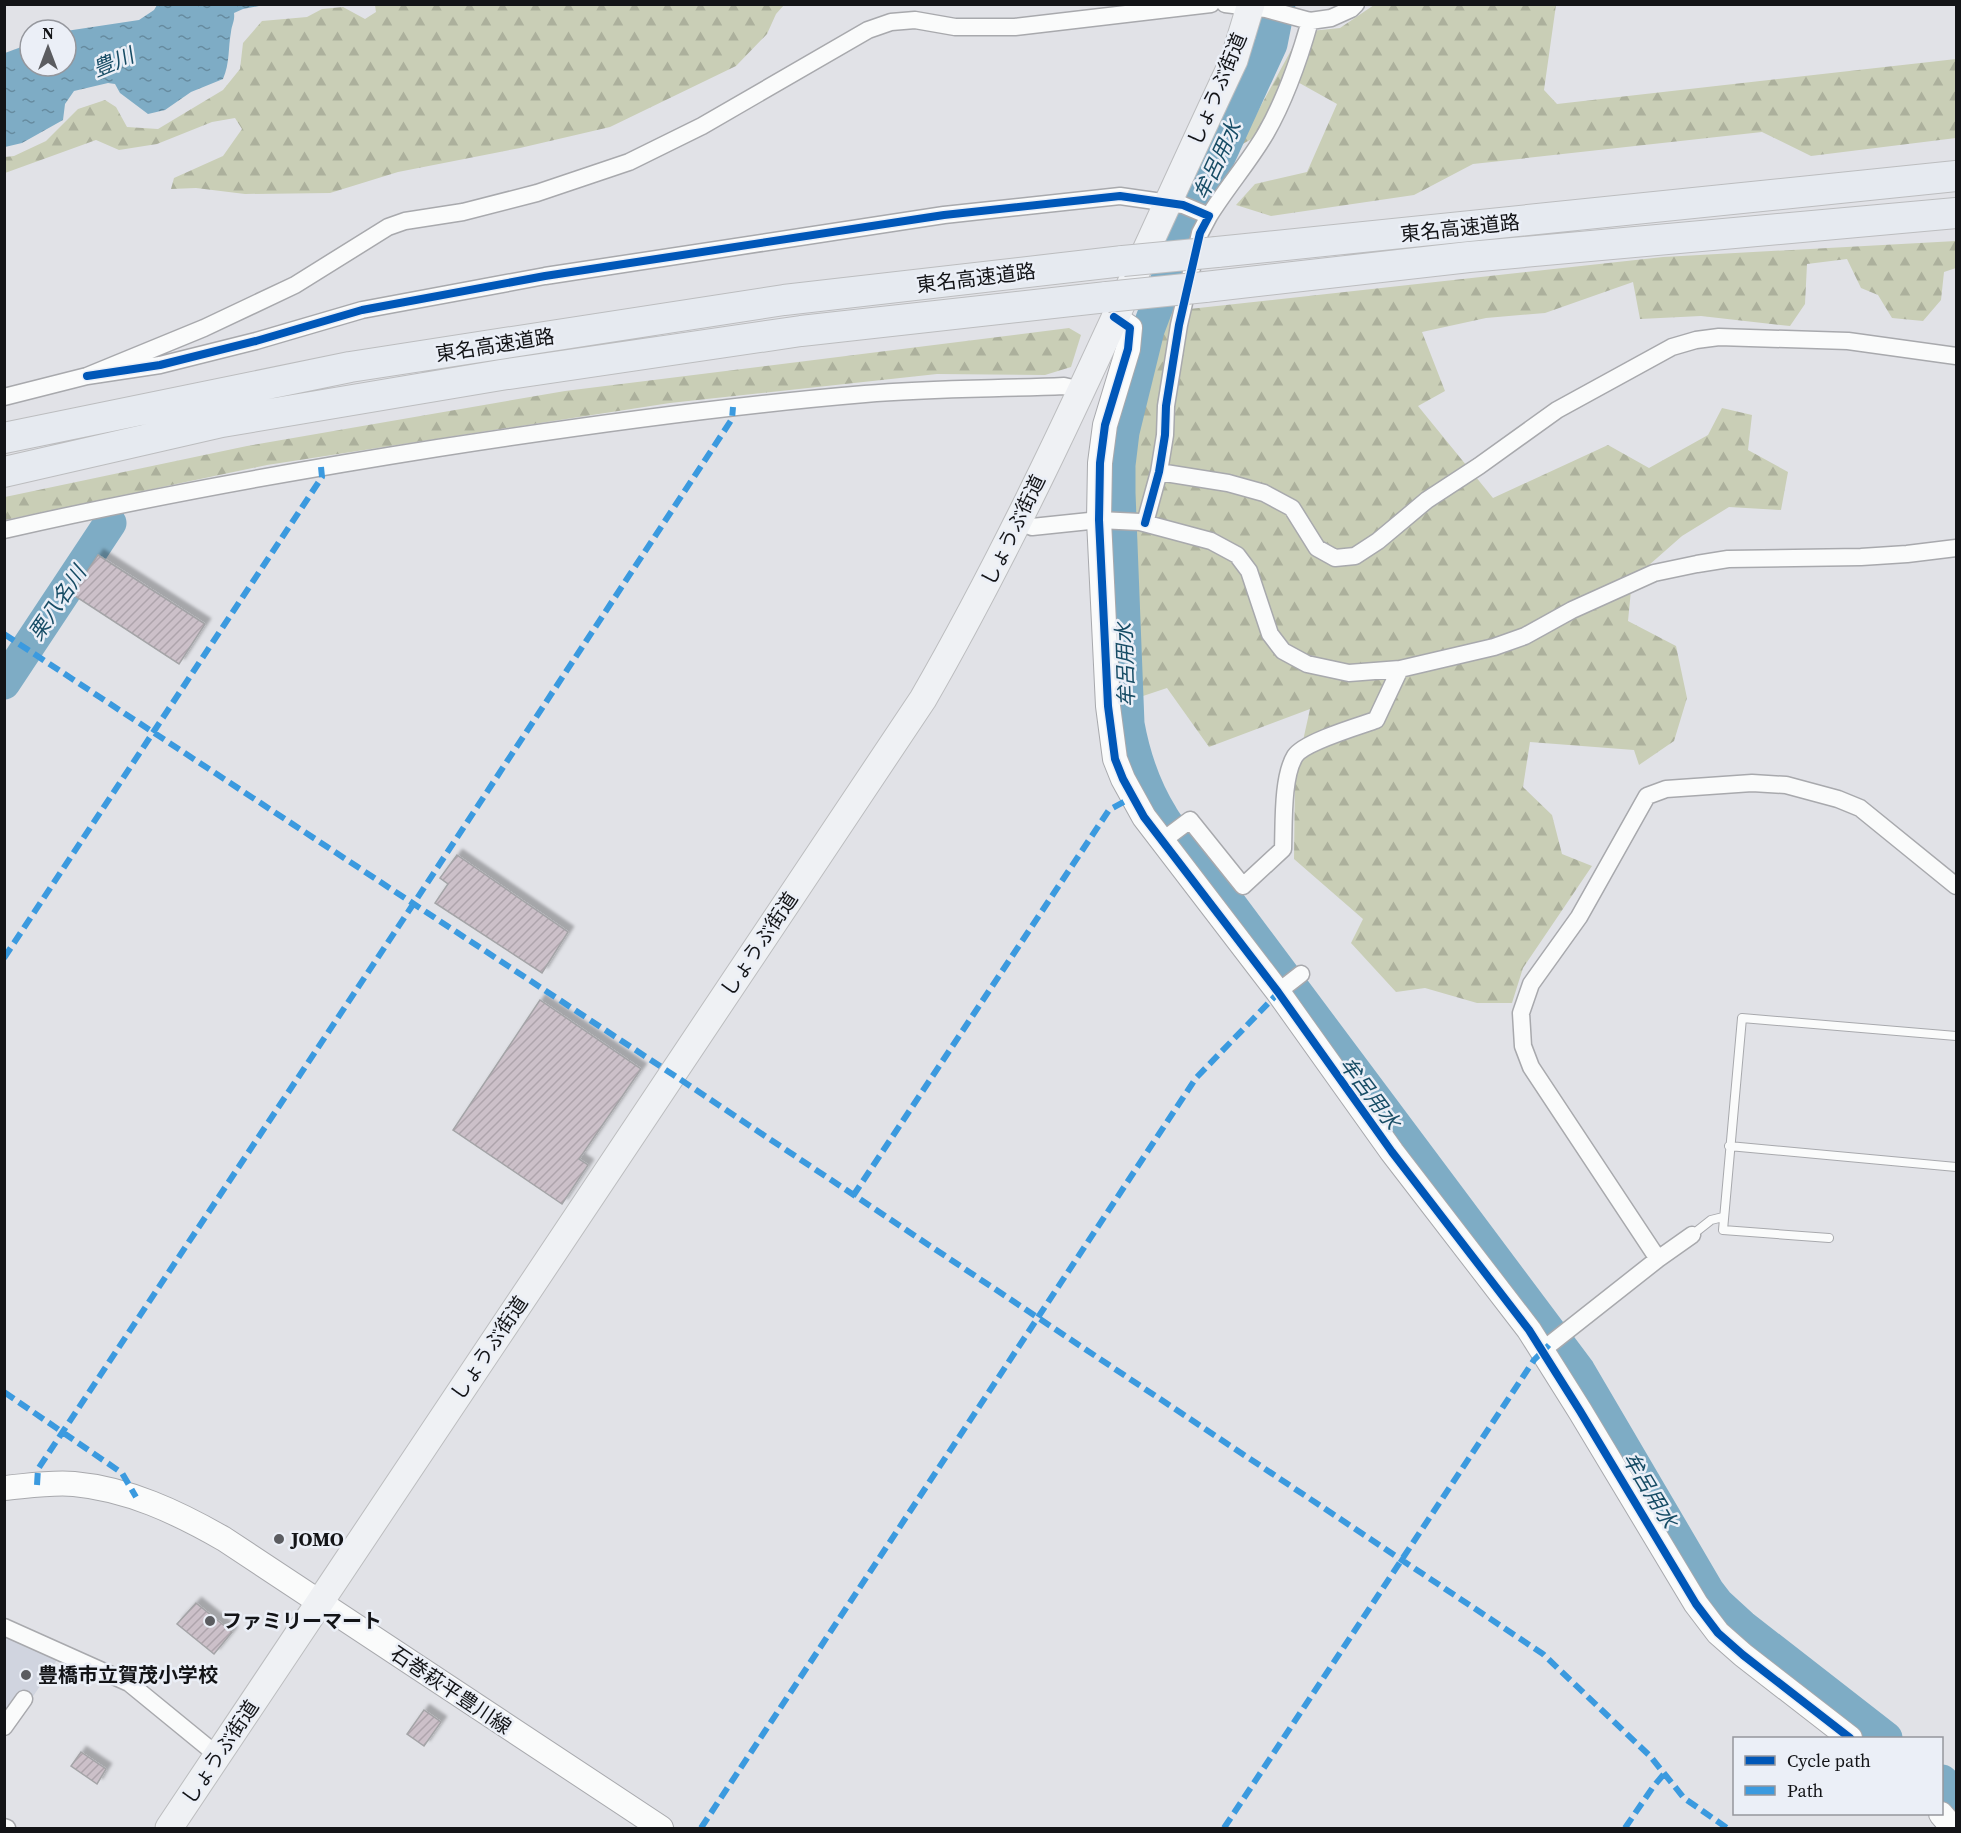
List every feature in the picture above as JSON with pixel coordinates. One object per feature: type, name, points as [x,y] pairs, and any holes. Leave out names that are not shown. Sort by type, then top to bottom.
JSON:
[{"type":"highway","name":"東名高速道路","points":[[4,438],[350,367],[784,300],[1123,261],[1956,176]]},
{"type":"highway","name":"東名高速道路","points":[[4,472],[222,422],[501,375],[801,331],[1110,307],[1205,287],[1480,256],[1956,213]]},
{"type":"main road","name":"しょうぶ街道","points":[[169,1828],[923,699],[970,618],[1019,521],[1081,390],[1110,307],[1175,204],[1234,60],[1248,6]]},
{"type":"street","points":[[87,376],[204,328],[285,290],[388,227],[405,220],[463,212],[537,193],[629,162],[702,126],[868,30],[891,22],[915,21],[987,29],[1211,4]]},
{"type":"street","points":[[1248,6],[1304,19],[1331,18],[1351,9],[1356,4]]},
{"type":"street","points":[[1143,523],[1159,472],[1165,435],[1166,406],[1179,325],[1206,214],[1247,163],[1267,131],[1296,70],[1304,19]]},
{"type":"street","points":[[4,397],[87,376],[160,364],[224,349],[363,310],[545,276],[944,215],[1120,196],[1175,204],[1206,214]]},
{"type":"street","points":[[1110,307],[1130,328],[1128,349],[1105,425],[1100,463],[1104,520],[1108,706],[1115,759],[1123,779],[1144,817],[1166,839],[1392,1152],[1529,1330],[1587,1421],[1696,1604],[1718,1633],[1743,1655],[1849,1737]]},
{"type":"street","points":[[1159,472],[1228,483],[1264,493],[1292,508],[1317,548],[1335,558],[1355,556],[1378,541],[1427,500],[1557,410],[1671,347],[1719,337],[1837,340],[1956,356]]},
{"type":"street","points":[[4,530],[95,509],[321,467],[544,432],[733,407],[868,393],[1064,386],[1081,390]]},
{"type":"street","points":[[1019,521],[1032,527],[1104,520],[1143,523],[1211,541],[1237,555],[1249,571],[1270,634],[1284,651],[1307,664],[1349,673],[1400,669],[1494,647],[1525,636],[1572,610],[1654,573],[1686,566],[1728,559],[1861,557],[1956,548]]},
{"type":"street","points":[[1166,839],[1190,820],[1244,886],[1283,849],[1286,783],[1295,755],[1317,741],[1376,720],[1400,669]]},
{"type":"street","points":[[1658,1258],[1531,1067],[1523,1046],[1521,1013],[1532,984],[1579,917],[1647,796],[1666,789],[1752,783],[1786,785],[1838,800],[1860,808],[1956,886]]},
{"type":"street","points":[[1284,988],[1301,974]]},
{"type":"street","points":[[1550,1345],[1658,1258],[1692,1235]]},
{"type":"street","name":"石巻萩平豊川線","points":[[4,1488],[72,1484],[105,1488],[136,1497],[183,1516],[224,1539],[319,1601],[661,1828]]},
{"type":"street","points":[[4,1627],[129,1683],[217,1755]]},
{"type":"street","points":[[4,1727],[24,1699]]},
{"type":"lane","points":[[1829,1238],[1723,1230],[1742,1018],[1956,1036]]},
{"type":"lane","points":[[1729,1146],[1956,1167]]},
{"type":"lane","points":[[1692,1235],[1711,1220],[1723,1217]]},
{"type":"shaded area","name":"豊橋市立賀茂小学校","points":[[5,1635],[57,1660],[32,1698],[20,1691],[5,1714]]},
{"type":"green space","points":[[375,4],[784,5],[776,14],[767,34],[736,66],[610,127],[520,148],[398,172],[330,193],[245,194],[196,188],[171,189],[174,178],[223,156],[242,129],[235,118],[212,122],[157,144],[119,150],[96,140],[5,173],[5,157],[14,156],[46,141],[78,109],[105,100],[116,107],[127,127],[158,129],[223,90],[240,69],[243,43],[262,21],[307,17],[322,9],[343,7],[365,19],[376,12]]},
{"type":"green space","points":[[1374,5],[1556,5],[1544,90],[1557,104],[1956,59],[1956,138],[1811,156],[1762,132],[1473,164],[1414,195],[1271,216],[1236,205],[1255,184],[1307,172],[1337,104],[1294,80],[1257,136],[1239,146],[1301,32],[1340,28]]},
{"type":"green space","points":[[1956,241],[1956,268],[1944,272],[1941,300],[1923,321],[1892,318],[1878,295],[1861,288],[1847,259],[1807,264],[1805,304],[1790,326],[1701,316],[1640,319],[1633,282],[1545,313],[1486,318],[1422,332],[1445,391],[1418,406],[1493,498],[1608,445],[1649,468],[1708,435],[1722,408],[1752,415],[1748,450],[1788,472],[1781,510],[1729,507],[1682,536],[1632,580],[1628,621],[1676,646],[1687,698],[1674,741],[1639,765],[1634,750],[1530,742],[1523,787],[1552,815],[1562,854],[1592,866],[1523,968],[1512,1003],[1477,1003],[1425,988],[1396,992],[1351,943],[1363,919],[1294,859],[1295,777],[1310,709],[1209,747],[1167,688],[1137,698],[1134,526],[1140,404],[1151,356],[1171,311],[1663,257]]},
{"type":"green space","points":[[1069,328],[1081,335],[1071,367],[1045,375],[937,374],[670,403],[267,465],[5,520],[5,497],[247,446],[565,391]]},
{"type":"water","name":"豊川","points":[[157,5],[264,5],[234,13],[228,61],[223,79],[191,92],[165,110],[148,114],[120,93],[115,84],[108,83],[74,91],[65,104],[63,120],[22,143],[5,147],[5,53],[18,48],[18,78],[78,78],[78,29],[139,20],[154,10]]},
{"type":"building","points":[[98,555],[205,624],[179,664],[72,594]]},
{"type":"building","points":[[457,855],[568,932],[542,973],[435,903],[448,884],[440,878]]},
{"type":"building","points":[[540,1000],[641,1069],[579,1159],[588,1165],[562,1204],[453,1130]]},
{"type":"building","points":[[196,1603],[232,1632],[214,1654],[177,1624]]},
{"type":"building","points":[[424,1710],[441,1722],[424,1746],[407,1734]]},
{"type":"building","points":[[81,1752],[106,1769],[97,1784],[71,1766]]},
{"type":"waterway","name":"牟呂用水","points":[[1279,4],[1271,44],[1186,229],[1148,330],[1123,432],[1119,465],[1119,493],[1128,724],[1140,772],[1170,828],[1200,864],[1579,1371],[1708,1591],[1718,1604],[1742,1626],[1885,1737]]},
{"type":"waterway","name":"栗八名川","points":[[4,683],[110,523]]},
{"type":"waterway","name":"牟呂用水","points":[[1943,1782],[1956,1794]]},
{"type":"marked path","points":[[37,1485],[38,1469],[732,419],[733,407]]},
{"type":"marked path","points":[[4,958],[322,477],[321,467]]},
{"type":"marked path","points":[[4,634],[672,1074],[1543,1654],[1650,1756],[1684,1798],[1727,1828]]},
{"type":"marked path","points":[[853,1196],[1109,810],[1133,797]]},
{"type":"marked path","points":[[701,1828],[1196,1078],[1282,989]]},
{"type":"marked path","points":[[1224,1828],[1534,1360],[1549,1345]]},
{"type":"marked path","points":[[4,1392],[122,1473],[136,1497]]},
{"type":"marked path","points":[[1625,1828],[1664,1774]]},
{"type":"cycle path","points":[[87,376],[160,365],[256,341],[362,310],[545,276],[944,215],[1120,196],[1183,205],[1209,216],[1200,233],[1179,325],[1166,406],[1165,435],[1159,472],[1145,523]]},
{"type":"cycle path","points":[[1114,317],[1130,328],[1128,349],[1105,425],[1100,463],[1099,520],[1108,706],[1115,759],[1123,779],[1144,817],[1278,992],[1392,1152],[1529,1330],[1696,1604],[1718,1633],[1743,1655],[1849,1737]]},
{"type":"place","name":"JOMO","points":[[279,1539]]},
{"type":"place","name":"ファミリーマート","points":[[210,1621]]},
{"type":"place","name":"豊橋市立賀茂小学校","points":[[26,1675]]}]
